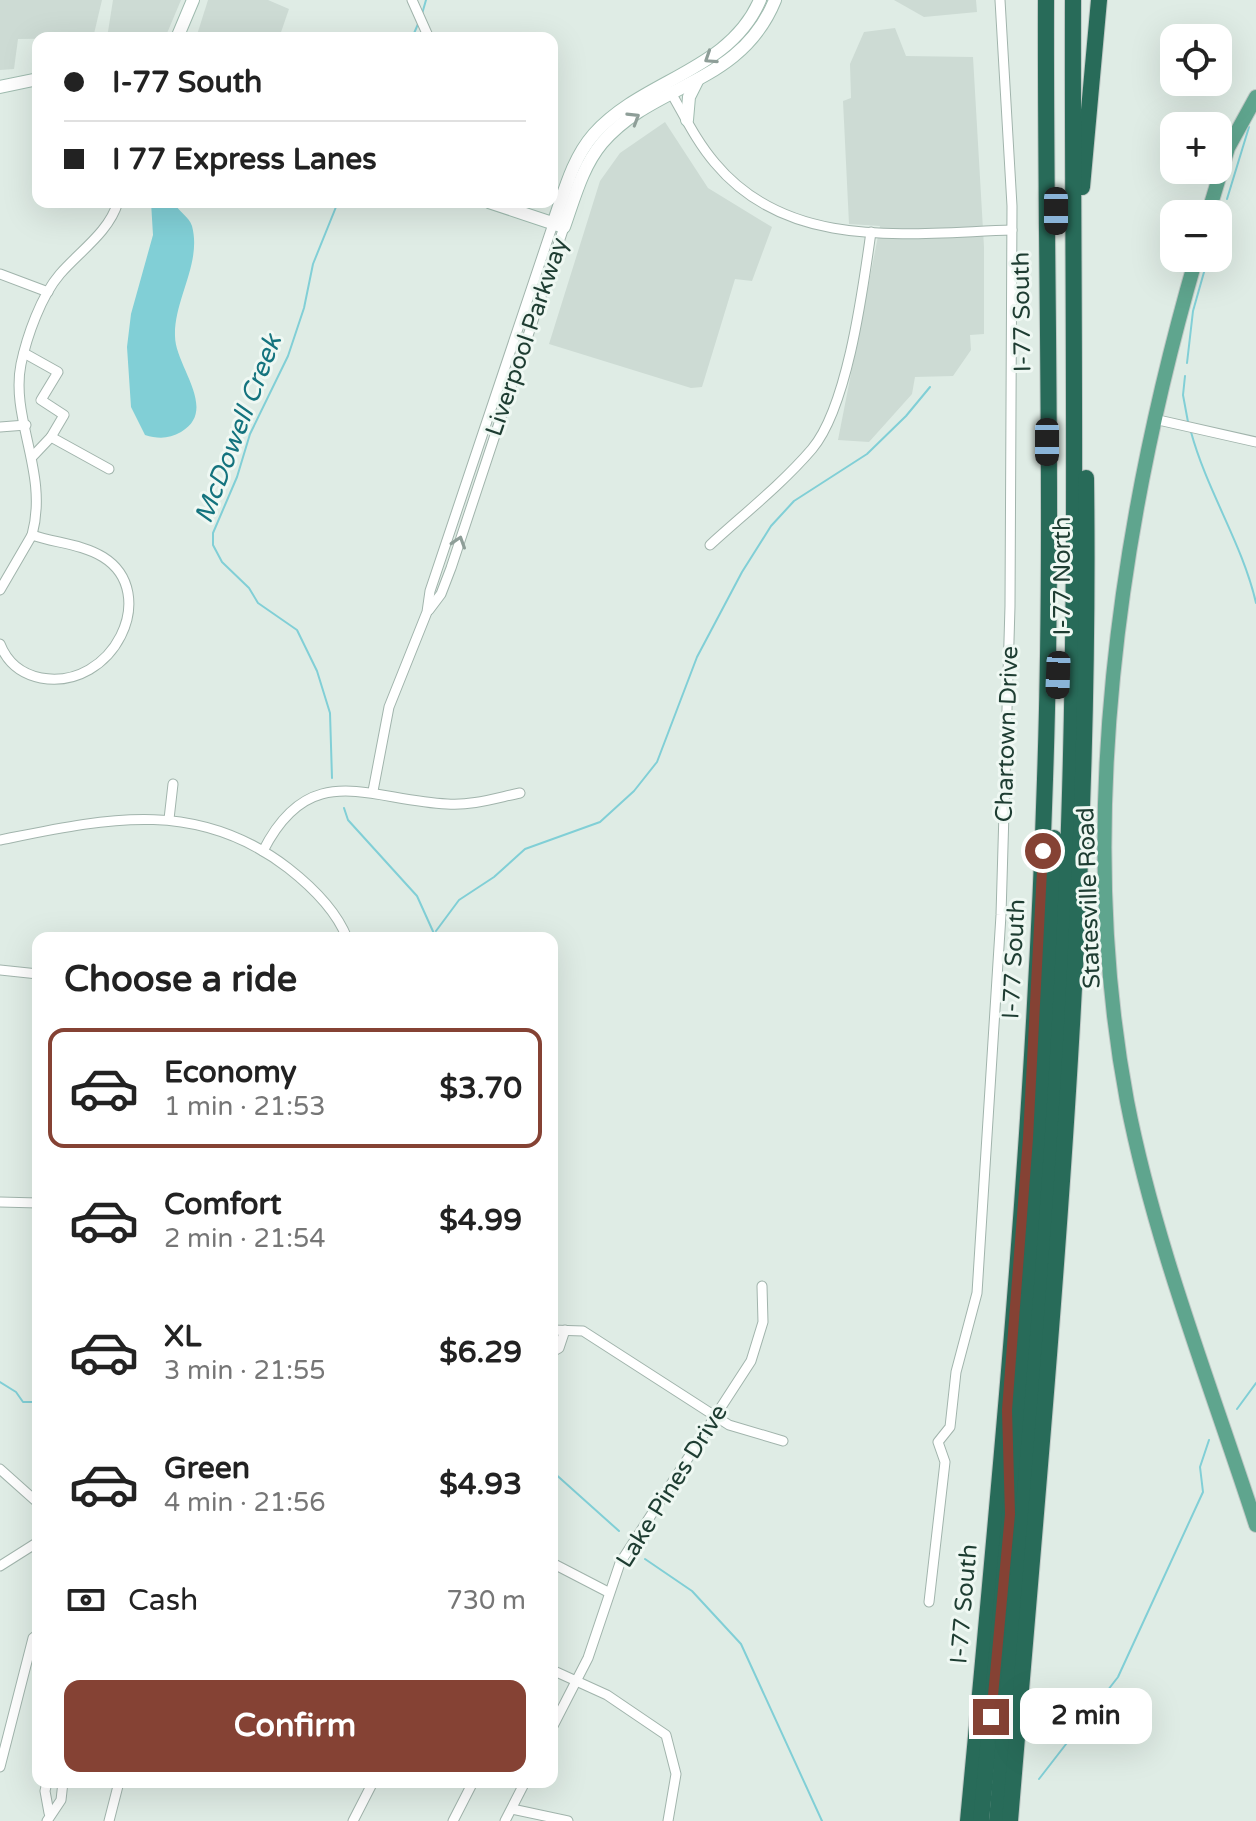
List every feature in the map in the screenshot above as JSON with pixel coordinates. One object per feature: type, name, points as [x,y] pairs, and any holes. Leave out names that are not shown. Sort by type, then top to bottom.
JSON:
[{"type":"highway","name":"I-77 South","points":[[968,1821],[1007,1410],[1031,1090],[1045,790],[1048,603],[1044,0]]},
{"type":"highway","points":[[981,1821],[1033,1249],[1052,919],[1058,618],[1056,0]]},
{"type":"highway","points":[[997,1821],[1053,1140],[1068,862],[1074,603],[1073,0]]},
{"type":"highway","name":"I-77 North","points":[[1010,1821],[1054,1309],[1072,1045],[1087,603],[1083,0]]},
{"type":"highway","points":[[1082,187],[1099,0]]},
{"type":"highway","points":[[1053,1140],[1072,1045]]},
{"type":"highway","points":[[1007,1410],[1010,1514]]},
{"type":"main road","points":[[1212,200],[1228,148],[1256,97]]},
{"type":"main road","name":"Statesville Road","points":[[1192,272],[1154,419],[1129,549],[1113,695],[1107,848],[1113,992],[1128,1102],[1149,1191],[1256,1525]]},
{"type":"street","points":[[180,32],[193,0]]},
{"type":"street","name":"Liverpool Parkway","points":[[373,791],[394,690],[427,612],[441,594],[451,568],[559,226],[585,170],[602,143],[732,42],[760,0]]},
{"type":"street","name":"Liverpool Parkway","points":[[669,90],[698,80],[746,47],[775,0]]},
{"type":"street","name":"Chartown Drive","points":[[929,1602],[945,1462],[938,1442],[950,1427],[956,1372],[977,1293],[994,1051],[1010,618],[1012,230],[1000,0]]},
{"type":"street","points":[[417,2],[427,32]]},
{"type":"street","points":[[0,87],[32,80]]},
{"type":"street","points":[[687,120],[689,97],[698,80]]},
{"type":"street","points":[[669,90],[717,166],[762,205],[827,229],[871,232],[1012,230]]},
{"type":"street","points":[[0,590],[32,535],[38,502],[20,374],[24,353],[48,292],[61,272],[95,239],[114,208]]},
{"type":"street","points":[[506,208],[559,226]]},
{"type":"street","points":[[710,545],[814,447],[841,387],[871,232]]},
{"type":"street","points":[[0,274],[48,292]]},
{"type":"street","points":[[24,353],[58,372],[41,400],[64,415],[51,437],[33,456]]},
{"type":"street","points":[[1154,419],[1256,442]]},
{"type":"street","points":[[0,427],[26,425]]},
{"type":"street","points":[[51,437],[109,469]]},
{"type":"street","points":[[0,644],[21,671],[41,678],[70,679],[102,664],[110,656],[122,632],[127,598],[121,579],[110,563],[91,552],[32,535]]},
{"type":"street","points":[[169,819],[173,784]]},
{"type":"street","points":[[263,851],[279,824],[309,800],[335,791],[373,791],[449,805],[520,793]]},
{"type":"street","points":[[0,840],[105,819],[169,819],[219,832],[263,851],[316,894],[343,932]]},
{"type":"street","points":[[0,970],[32,973]]},
{"type":"street","points":[[0,1202],[32,1203]]},
{"type":"street","name":"Lake Pines Drive","points":[[558,1716],[588,1658],[620,1563],[751,1361],[763,1322],[762,1286]]},
{"type":"street","points":[[558,1330],[583,1331],[715,1417],[757,1435],[783,1441]]},
{"type":"street","points":[[558,1349],[565,1330]]},
{"type":"street","points":[[0,1469],[32,1498]]},
{"type":"street","points":[[0,1566],[32,1546]]},
{"type":"street","points":[[558,1566],[608,1592]]},
{"type":"street","points":[[0,1767],[32,1642]]},
{"type":"street","points":[[558,1673],[607,1695],[658,1726],[666,1735],[675,1758],[676,1782],[668,1821]]},
{"type":"street","points":[[46,1788],[48,1817]]},
{"type":"street","points":[[48,1817],[61,1800],[62,1788]]},
{"type":"street","points":[[109,1821],[117,1788]]},
{"type":"street","points":[[353,1821],[370,1788]]},
{"type":"street","points":[[453,1821],[470,1788]]},
{"type":"street","points":[[505,1821],[522,1788]]},
{"type":"street","points":[[512,1809],[568,1821]]},
{"type":"shaded area","points":[[0,0],[102,0],[94,32],[32,32],[32,39],[18,39],[14,69],[0,70]]},
{"type":"shaded area","points":[[113,0],[181,0],[168,32],[108,32]]},
{"type":"shaded area","points":[[208,0],[268,0],[289,9],[281,32],[198,32]]},
{"type":"shaded area","points":[[894,0],[976,0],[977,12],[924,17]]},
{"type":"shaded area","points":[[895,28],[906,56],[973,57],[984,247],[984,334],[970,335],[971,350],[953,376],[915,377],[912,394],[869,442],[838,440],[880,226],[849,224],[843,101],[851,98],[850,64],[864,32]]},
{"type":"shaded area","points":[[665,122],[708,188],[772,227],[752,281],[735,279],[702,387],[691,388],[549,344],[600,181],[620,153]]},
{"type":"water","points":[[151,208],[177,208],[191,223],[194,240],[175,336],[196,400],[196,412],[192,423],[181,432],[163,438],[145,435],[131,407],[127,347],[131,314],[153,235]]},
{"type":"waterway","name":"McDowell Creek","points":[[422,14],[426,0]]},
{"type":"waterway","name":"McDowell Creek","points":[[415,32],[418,24]]},
{"type":"waterway","points":[[1227,199],[1249,127]]},
{"type":"waterway","name":"McDowell Creek","points":[[332,778],[330,713],[317,671],[297,630],[258,603],[249,588],[222,562],[213,545],[213,533],[237,477],[250,434],[288,356],[304,308],[313,264],[336,208]]},
{"type":"waterway","points":[[1187,363],[1193,311],[1204,272]]},
{"type":"waterway","points":[[1185,376],[1183,395],[1188,422]]},
{"type":"waterway","points":[[436,931],[459,900],[494,877],[525,849],[600,822],[634,791],[657,762],[697,657],[742,572],[771,526],[794,501],[867,454],[930,387]]},
{"type":"waterway","points":[[1191,432],[1243,560],[1256,603]]},
{"type":"waterway","name":"McDowell Creek","points":[[344,808],[348,820],[417,896],[433,932]]},
{"type":"waterway","points":[[0,1382],[16,1392],[23,1402],[32,1402]]},
{"type":"waterway","points":[[1237,1409],[1256,1383]]},
{"type":"waterway","points":[[1039,1779],[1118,1677],[1203,1492],[1200,1467],[1209,1440]]},
{"type":"waterway","name":"McDowell Creek","points":[[558,1476],[619,1531]]},
{"type":"waterway","name":"McDowell Creek","points":[[645,1559],[692,1591],[741,1644],[822,1821]]},
{"type":"route","points":[[991,1717],[1010,1514],[1007,1410],[1028,1138],[1043,851]]}]
